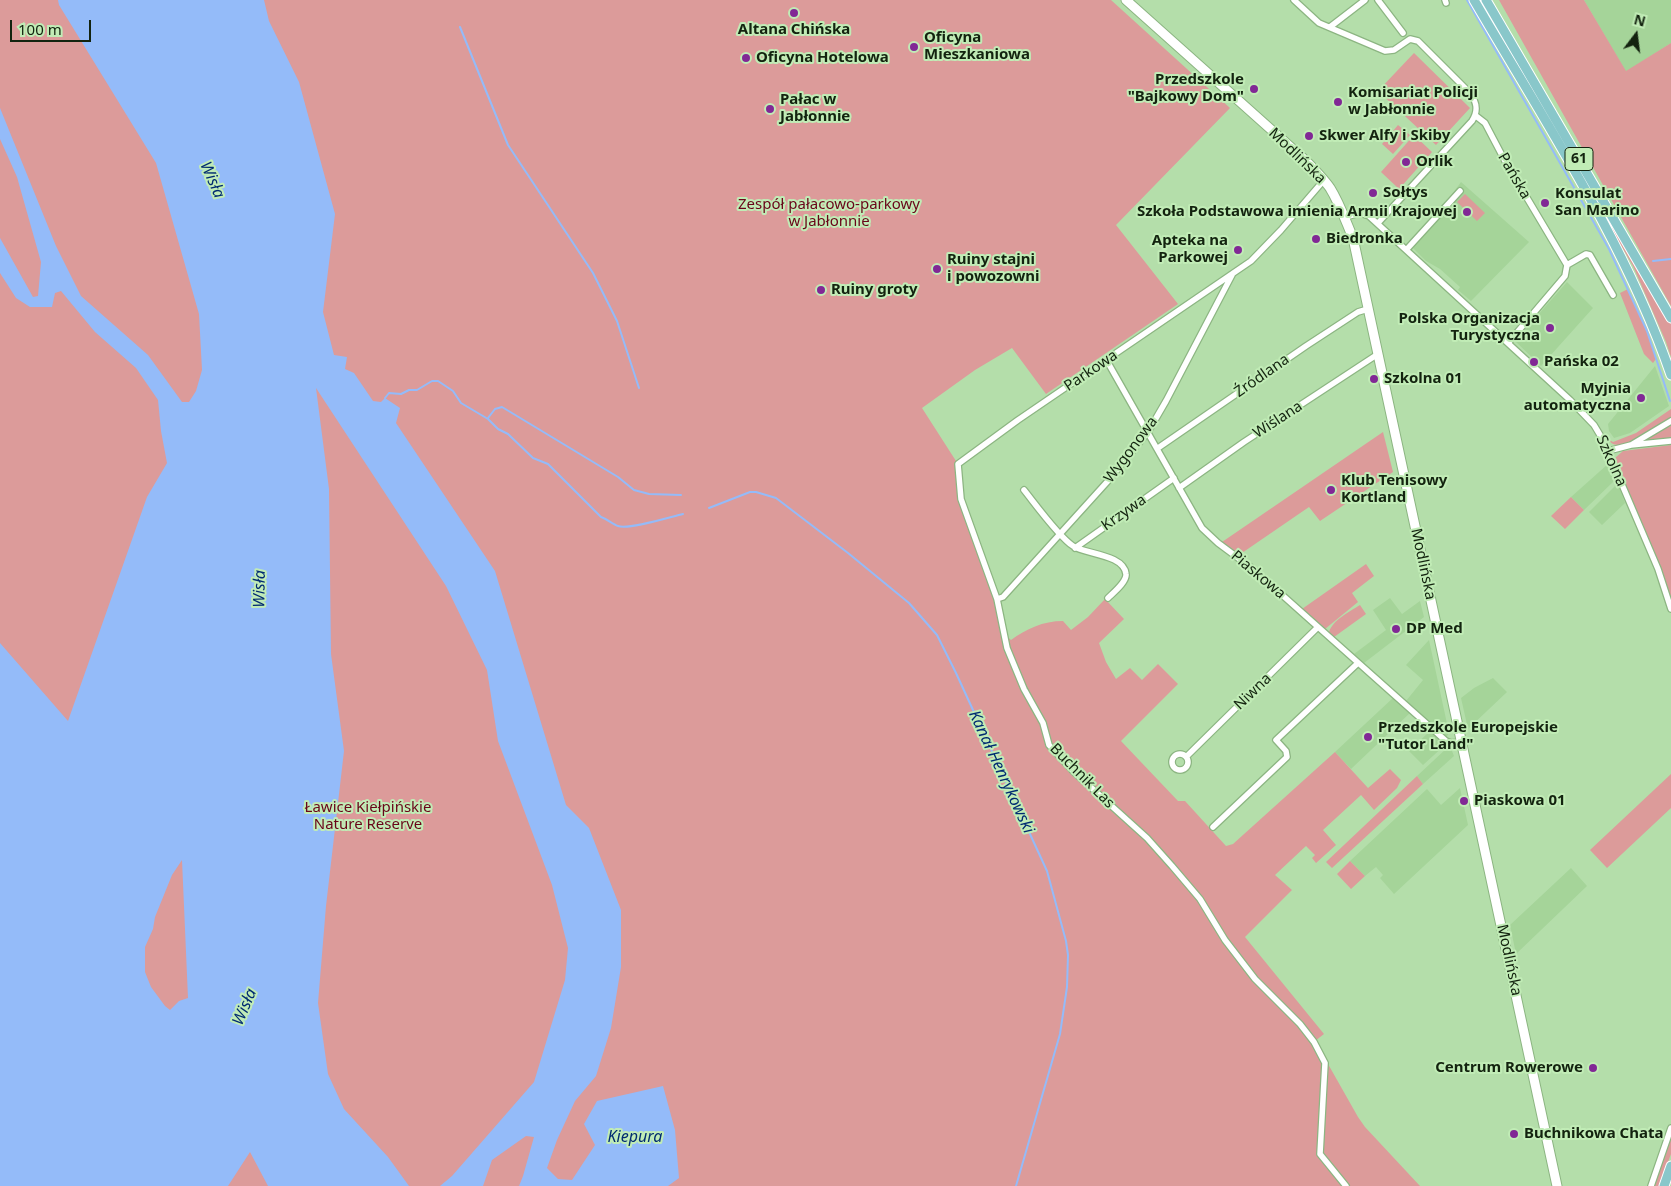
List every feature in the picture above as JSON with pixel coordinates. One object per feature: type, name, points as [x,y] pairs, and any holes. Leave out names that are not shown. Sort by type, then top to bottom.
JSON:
[{"type":"main road","name":"Modlińska","points":[[1126,0],[1305,160],[1324,180],[1332,192],[1353,238],[1557,1186]]},
{"type":"main road","name":"61","points":[[1474,0],[1584,188],[1616,247],[1648,313],[1671,375]]},
{"type":"main road","name":"61","points":[[1486,0],[1671,318]]},
{"type":"main road","points":[[1664,1186],[1671,1166]]},
{"type":"street","points":[[1294,0],[1317,22],[1383,50],[1394,50],[1410,39],[1418,41],[1472,95],[1476,104],[1476,116],[1378,223]]},
{"type":"street","points":[[1330,27],[1365,0]]},
{"type":"street","points":[[1378,0],[1403,33]]},
{"type":"street","name":"Pańska","points":[[1476,116],[1485,123],[1504,161],[1567,265]]},
{"type":"street","name":"Parkowa","points":[[997,599],[961,499],[958,464],[1018,420],[1107,361],[1259,255],[1324,180]]},
{"type":"street","points":[[1407,249],[1460,190]]},
{"type":"street","name":"Szkolna","points":[[1345,217],[1365,213],[1378,223],[1587,417],[1599,432],[1608,451],[1658,569],[1671,609]]},
{"type":"street","points":[[1508,343],[1563,278],[1567,265],[1586,254],[1590,255],[1613,295]]},
{"type":"street","name":"Wygonowa","points":[[997,599],[1003,597],[1107,482],[1148,432],[1232,275]]},
{"type":"street","name":"Źródlana","points":[[1158,448],[1313,341],[1358,312],[1368,309]]},
{"type":"street","name":"Wiślana","points":[[1179,488],[1244,442],[1378,354]]},
{"type":"street","name":"Piaskowa","points":[[1107,361],[1158,448],[1194,516],[1209,535],[1253,570],[1446,741],[1451,744],[1460,742]]},
{"type":"street","points":[[1631,445],[1671,421]]},
{"type":"street","points":[[1608,451],[1631,445],[1671,442]]},
{"type":"street","name":"Krzywa","points":[[1075,548],[1174,478]]},
{"type":"street","points":[[1024,490],[1075,548]]},
{"type":"street","name":"Krzywa","points":[[1075,548],[1106,556],[1121,566],[1126,572],[1125,579],[1108,598]]},
{"type":"street","name":"Buchnik Las","points":[[997,599],[1006,648],[1024,689],[1043,724],[1049,745],[1074,772],[1147,838],[1200,899],[1225,940],[1242,963],[1264,989],[1300,1024],[1314,1042],[1324,1063],[1320,1154],[1346,1186]]},
{"type":"street","name":"Niwna","points":[[1186,757],[1318,627]]},
{"type":"street","points":[[1213,827],[1287,757],[1286,751],[1276,740],[1358,663]]},
{"type":"street","points":[[1651,1186],[1671,1128]]},
{"type":"shaded area","points":[[1584,0],[1671,0],[1671,43],[1626,72]]},
{"type":"shaded area","name":"Szkoła Podstawowa imienia Armii Krajowej","points":[[1461,182],[1529,242],[1471,301],[1458,290],[1460,287],[1440,269],[1426,261],[1413,248]]},
{"type":"shaded area","points":[[1567,282],[1593,308],[1541,366],[1515,341]]},
{"type":"shaded area","points":[[1655,366],[1669,406],[1630,433],[1614,438],[1609,431],[1608,424]]},
{"type":"shaded area","points":[[1608,464],[1614,476],[1613,482],[1584,510],[1571,497]]},
{"type":"shaded area","points":[[1615,486],[1619,487],[1625,503],[1602,525],[1589,512]]},
{"type":"shaded area","points":[[1390,598],[1402,614],[1420,601],[1424,617],[1364,663],[1354,654],[1386,630],[1373,610]]},
{"type":"shaded area","points":[[1429,640],[1449,733],[1446,738],[1406,701],[1423,680],[1406,665]]},
{"type":"shaded area","points":[[1493,678],[1507,692],[1468,729],[1461,698],[1474,688]]},
{"type":"shaded area","name":"Przedszkole Europejskie \"Tutor Land\"","points":[[1394,697],[1411,712],[1351,769],[1335,752]]},
{"type":"shaded area","points":[[1430,731],[1445,745],[1423,765],[1409,751]]},
{"type":"shaded area","points":[[1448,747],[1454,756],[1423,784],[1417,776]]},
{"type":"shaded area","points":[[1460,788],[1468,825],[1394,894],[1380,878],[1383,875],[1376,867],[1365,876],[1350,861],[1427,789],[1441,805]]},
{"type":"shaded area","points":[[1571,868],[1587,886],[1516,954],[1510,925]]},
{"type":"green space","points":[[0,0],[1111,0],[1230,108],[1116,225],[1178,304],[1046,394],[1012,348],[975,370],[922,408],[956,461],[960,498],[996,603],[1002,632],[1011,640],[1035,626],[1063,621],[1071,630],[1088,617],[1105,599],[1124,619],[1099,643],[1106,662],[1116,679],[1130,668],[1142,680],[1158,664],[1178,684],[1121,741],[1178,801],[1185,801],[1226,846],[1233,844],[1335,752],[1368,788],[1390,769],[1401,780],[1397,788],[1374,810],[1361,795],[1323,830],[1336,845],[1316,863],[1312,858],[1315,855],[1306,846],[1275,875],[1292,890],[1245,937],[1324,1034],[1315,1041],[1365,1127],[1420,1186],[0,1186]]},
{"type":"green space","points":[[1479,0],[1484,0],[1671,324],[1671,357],[1633,266]]},
{"type":"green space","points":[[1499,0],[1584,0],[1626,71],[1671,43],[1671,306]]},
{"type":"green space","points":[[1414,53],[1470,108],[1436,145],[1378,91]]},
{"type":"green space","points":[[1398,125],[1410,135],[1393,154],[1382,144]]},
{"type":"green space","name":"Orlik","points":[[1414,135],[1432,152],[1399,189],[1381,172]]},
{"type":"green space","points":[[1465,194],[1485,213],[1477,221],[1457,202]]},
{"type":"green space","points":[[1628,289],[1645,327],[1656,359],[1653,363],[1644,354],[1620,293]]},
{"type":"green space","points":[[1671,409],[1671,418],[1637,439],[1618,445],[1612,443],[1608,439],[1613,442],[1636,433]]},
{"type":"green space","points":[[1671,425],[1671,438],[1642,441]]},
{"type":"green space","name":"Klub Tenisowy Kortland","points":[[1383,432],[1393,472],[1320,521],[1309,507],[1239,555],[1222,542]]},
{"type":"green space","points":[[1671,445],[1671,599],[1615,458],[1623,451]]},
{"type":"green space","points":[[1571,497],[1584,510],[1565,529],[1551,516]]},
{"type":"green space","points":[[1366,564],[1374,576],[1352,593],[1358,602],[1325,629],[1302,609]]},
{"type":"green space","points":[[1360,605],[1366,614],[1334,637],[1329,632],[1334,624]]},
{"type":"green space","points":[[1671,774],[1671,808],[1607,868],[1590,850]]},
{"type":"green space","points":[[1417,776],[1423,784],[1332,868],[1326,862]]},
{"type":"green space","points":[[1350,861],[1365,876],[1351,889],[1337,874]]},
{"type":"green space","points":[[1671,1135],[1671,1154],[1659,1186],[1653,1186]]},
{"type":"water","points":[[58,0],[264,0],[269,21],[299,82],[335,214],[323,312],[334,355],[347,357],[345,369],[354,373],[373,401],[381,402],[385,398],[400,408],[396,423],[495,571],[566,805],[589,828],[621,910],[621,967],[611,1028],[596,1076],[575,1101],[557,1140],[547,1168],[558,1179],[572,1180],[595,1145],[584,1124],[597,1101],[663,1086],[675,1130],[679,1178],[668,1186],[519,1186],[534,1137],[526,1136],[492,1160],[483,1186],[440,1186],[452,1176],[534,1082],[565,980],[568,948],[552,885],[498,741],[487,670],[446,586],[316,388],[329,489],[331,654],[344,751],[326,906],[318,1003],[328,1074],[344,1109],[388,1157],[409,1186],[268,1186],[250,1152],[228,1186],[0,1186],[0,643],[68,721],[147,497],[167,463],[158,400],[136,368],[95,332],[61,291],[55,293],[52,307],[30,307],[16,298],[0,273],[0,238],[33,297],[38,296],[41,262],[17,177],[0,139],[0,108],[56,246],[81,296],[148,355],[182,402],[189,402],[196,391],[202,370],[199,314],[156,163],[59,5]],"holes":[[[182,860],[188,998],[179,1001],[170,1010],[151,987],[145,972],[145,947],[172,875]]]},
{"type":"waterway","points":[[1467,0],[1609,249],[1647,331],[1670,401]]},
{"type":"waterway","points":[[460,27],[508,145],[593,273],[617,321],[639,388]]},
{"type":"waterway","points":[[1653,261],[1671,259]]},
{"type":"waterway","name":"Kanał Henrykowski","points":[[385,398],[389,393],[401,394],[409,390],[417,390],[432,381],[438,381],[453,391],[461,403],[488,419],[498,429],[508,434],[533,458],[548,464],[601,517],[623,527],[650,523],[683,514]]},
{"type":"waterway","points":[[488,418],[495,409],[502,407],[618,477],[634,490],[649,494],[681,495]]},
{"type":"waterway","name":"Kanał Henrykowski","points":[[709,508],[750,492],[776,498],[909,603],[937,635],[1047,871],[1066,941],[1068,955],[1067,987],[1060,1034],[1016,1186]]},
{"type":"place","name":"Altana Chińska","points":[[794,13]]},
{"type":"place","name":"Oficyna Mieszkaniowa","points":[[914,47]]},
{"type":"place","name":"Oficyna Hotelowa","points":[[746,58]]},
{"type":"place","name":"Przedszkole \"Bajkowy Dom\"","points":[[1254,89]]},
{"type":"place","name":"Komisariat Policji w Jabłonnie","points":[[1338,102]]},
{"type":"place","name":"Pałac w Jabłonnie","points":[[770,109]]},
{"type":"place","name":"Skwer Alfy i Skiby","points":[[1309,136]]},
{"type":"place","name":"Orlik","points":[[1406,162]]},
{"type":"place","name":"Sołtys","points":[[1373,193]]},
{"type":"place","name":"Konsulat San Marino","points":[[1545,203]]},
{"type":"place","name":"Szkoła Podstawowa imienia Armii Krajowej","points":[[1467,212]]},
{"type":"place","name":"Biedronka","points":[[1316,239]]},
{"type":"place","name":"Apteka na Parkowej","points":[[1238,250]]},
{"type":"place","name":"Ruiny stajni i powozowni","points":[[937,269]]},
{"type":"place","name":"Ruiny groty","points":[[821,290]]},
{"type":"place","name":"Polska Organizacja Turystyczna","points":[[1550,328]]},
{"type":"place","name":"Pańska 02","points":[[1534,362]]},
{"type":"place","name":"Szkolna 01","points":[[1374,379]]},
{"type":"place","name":"Myjnia automatyczna","points":[[1641,398]]},
{"type":"place","name":"Klub Tenisowy Kortland","points":[[1331,490]]},
{"type":"place","name":"DP Med","points":[[1396,629]]},
{"type":"place","name":"Przedszkole Europejskie \"Tutor Land\"","points":[[1368,737]]},
{"type":"place","name":"Piaskowa 01","points":[[1464,801]]},
{"type":"place","name":"Centrum Rowerowe","points":[[1593,1068]]},
{"type":"place","name":"Buchnikowa Chata","points":[[1514,1134]]},
{"type":"water label","name":"Wisła","points":[[212,180]]},
{"type":"water label","name":"Wisła","points":[[260,589]]},
{"type":"water label","name":"Wisła","points":[[245,1007]]},
{"type":"water label","name":"Kiepura","points":[[635,1137]]},
{"type":"park label","name":"Zespół pałacowo-parkowy w Jabłonnie","points":[[829,214]]},
{"type":"park label","name":"Ławice Kiełpińskie Nature Reserve","points":[[368,816]]}]
